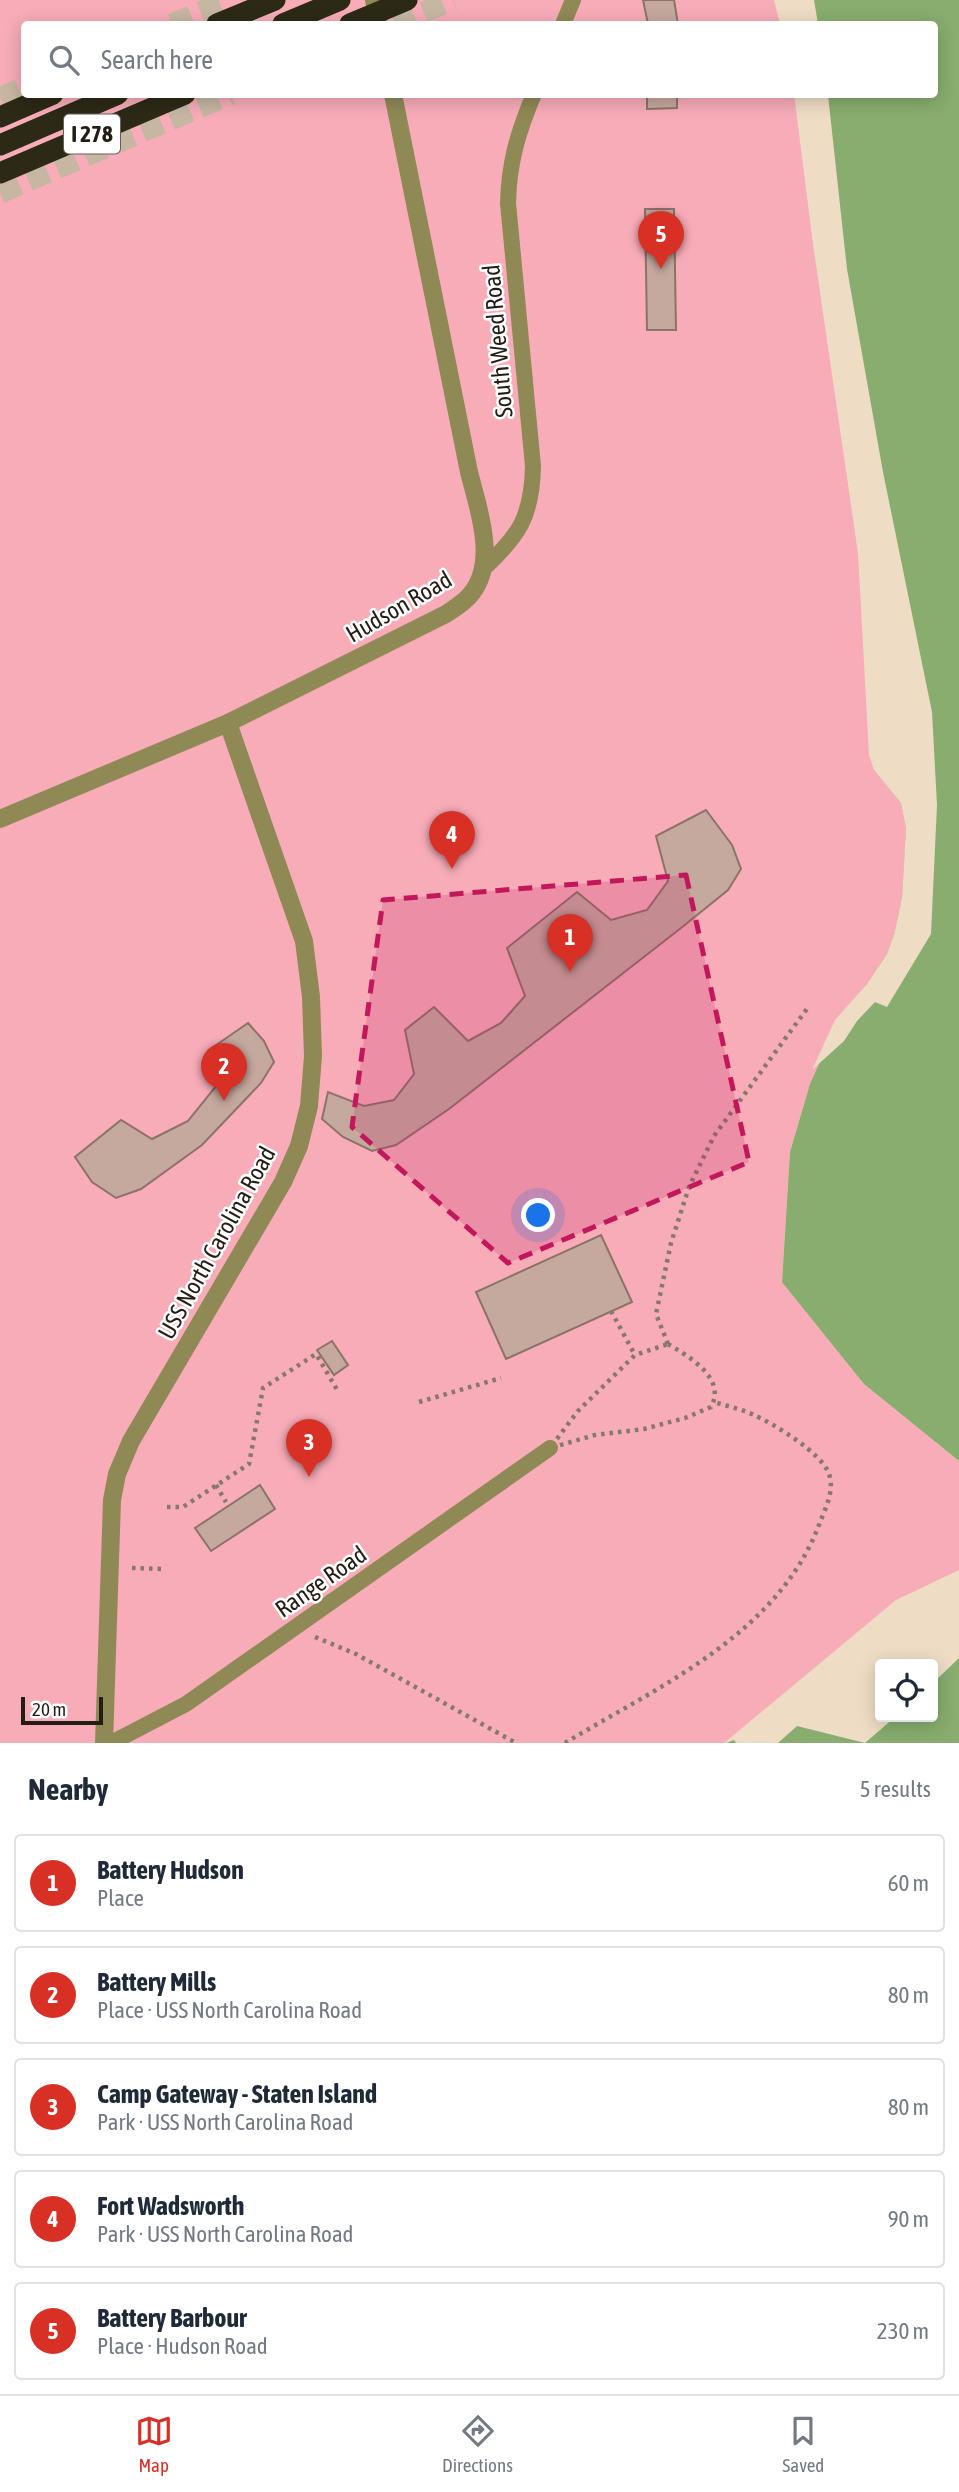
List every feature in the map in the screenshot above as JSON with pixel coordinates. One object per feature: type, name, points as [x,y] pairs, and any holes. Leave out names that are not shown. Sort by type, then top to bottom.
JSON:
[{"type":"highway","points":[[224,21],[275,0]]},
{"type":"highway","points":[[290,21],[340,0]]},
{"type":"highway","points":[[357,21],[407,0]]},
{"type":"highway","name":"I 278","points":[[0,117],[44,98]]},
{"type":"highway","points":[[0,145],[109,98]]},
{"type":"highway","name":"I 278","points":[[0,173],[176,98]]},
{"type":"street","points":[[374,0],[378,21]]},
{"type":"street","name":"Hudson Road","points":[[0,820],[229,723],[446,614],[472,593],[482,570],[484,549],[481,524],[394,98]]},
{"type":"street","name":"USS North Carolina Road","points":[[104,1743],[112,1500],[123,1459],[283,1182],[299,1146],[309,1106],[313,1044],[304,941],[229,723]]},
{"type":"lane","points":[[564,21],[573,0]]},
{"type":"lane","name":"South Weed Road","points":[[482,570],[500,554],[515,534],[526,517],[533,495],[533,466],[508,203],[513,151],[533,98]]},
{"type":"lane","name":"Range Road","points":[[111,1743],[187,1704],[551,1448]]},
{"type":"path","points":[[551,1448],[595,1435],[665,1424],[699,1413],[711,1407],[714,1402],[715,1392],[710,1378],[694,1359],[668,1344],[656,1314],[671,1243],[689,1187],[714,1136],[809,1006]]},
{"type":"path","points":[[611,1311],[635,1355]]},
{"type":"path","points":[[551,1448],[578,1411],[635,1355],[668,1344]]},
{"type":"path","points":[[167,1507],[183,1507],[249,1464],[263,1388],[316,1354],[339,1393]]},
{"type":"path","points":[[419,1402],[501,1378]]},
{"type":"path","points":[[565,1743],[672,1681],[724,1646],[781,1592],[807,1553],[831,1493],[830,1475],[824,1464],[788,1435],[756,1415],[714,1402]]},
{"type":"path","points":[[216,1485],[226,1502]]},
{"type":"path","points":[[110,1567],[164,1569]]},
{"type":"path","points":[[295,1628],[356,1654],[516,1743]]},
{"type":"highlighted area","points":[[686,875],[749,1162],[508,1263],[352,1127],[383,900]]},
{"type":"shaded area","points":[[0,0],[778,0],[783,21],[21,21],[21,98],[798,98],[862,553],[874,770],[901,803],[906,829],[902,898],[894,935],[887,954],[867,984],[842,1013],[810,1084],[790,1152],[782,1281],[864,1384],[959,1461],[959,1573],[727,1743],[0,1743]]},
{"type":"shaded area","points":[[778,0],[959,0],[959,1461],[864,1384],[782,1282],[790,1152],[810,1084],[842,1013],[867,984],[887,954],[894,935],[902,898],[906,829],[901,803],[874,770],[862,553],[798,98],[938,98],[938,21],[783,21]]},
{"type":"shaded area","points":[[959,1573],[959,1743],[727,1743],[734,1739]]},
{"type":"pier","points":[[774,0],[814,0],[818,21],[779,21]]},
{"type":"pier","points":[[795,98],[828,98],[847,269],[883,472],[932,712],[937,805],[931,934],[887,1007],[875,1002],[857,1021],[844,1041],[812,1070],[835,1020],[867,984],[887,954],[902,898],[906,829],[901,803],[874,770],[869,755],[858,553]]},
{"type":"pier","points":[[959,1570],[959,1658],[938,1678],[938,1659],[875,1659],[875,1722],[889,1722],[865,1743],[797,1726],[778,1743],[736,1743],[734,1740],[724,1743],[896,1600]]},
{"type":"building","points":[[643,0],[674,0],[678,21],[647,21]]},
{"type":"building","points":[[647,98],[677,98],[677,108],[647,109]]},
{"type":"building","points":[[645,209],[674,209],[676,330],[647,330]]},
{"type":"building","points":[[706,810],[732,845],[741,869],[728,890],[681,928],[449,1109],[396,1145],[372,1151],[343,1137],[322,1119],[328,1092],[364,1106],[394,1100],[414,1074],[405,1030],[434,1007],[468,1041],[501,1023],[525,996],[507,948],[577,892],[611,920],[647,910],[668,881],[656,836]]},
{"type":"building","points":[[248,1023],[264,1041],[274,1062],[261,1083],[202,1145],[141,1189],[116,1198],[92,1182],[75,1157],[121,1120],[152,1139],[188,1121],[221,1080],[209,1050]]},
{"type":"building","points":[[601,1235],[632,1302],[506,1359],[476,1292]]},
{"type":"building","points":[[332,1341],[348,1365],[334,1375],[317,1350]]},
{"type":"building","points":[[260,1485],[275,1509],[211,1551],[195,1528]]},
{"type":"tunnel","points":[[179,21],[229,0]]},
{"type":"tunnel","points":[[402,21],[453,0]]},
{"type":"tunnel","points":[[0,98],[21,88]]},
{"type":"tunnel","points":[[0,193],[222,98]]},
{"type":"place","name":"Battery Barbour","points":[[661,269]]},
{"type":"place","name":"Fort Wadsworth","points":[[452,869]]},
{"type":"place","name":"Battery Hudson","points":[[570,972]]},
{"type":"place","name":"Battery Mills","points":[[224,1101]]},
{"type":"place","name":"Camp Gateway - Staten Island","points":[[309,1477]]}]
